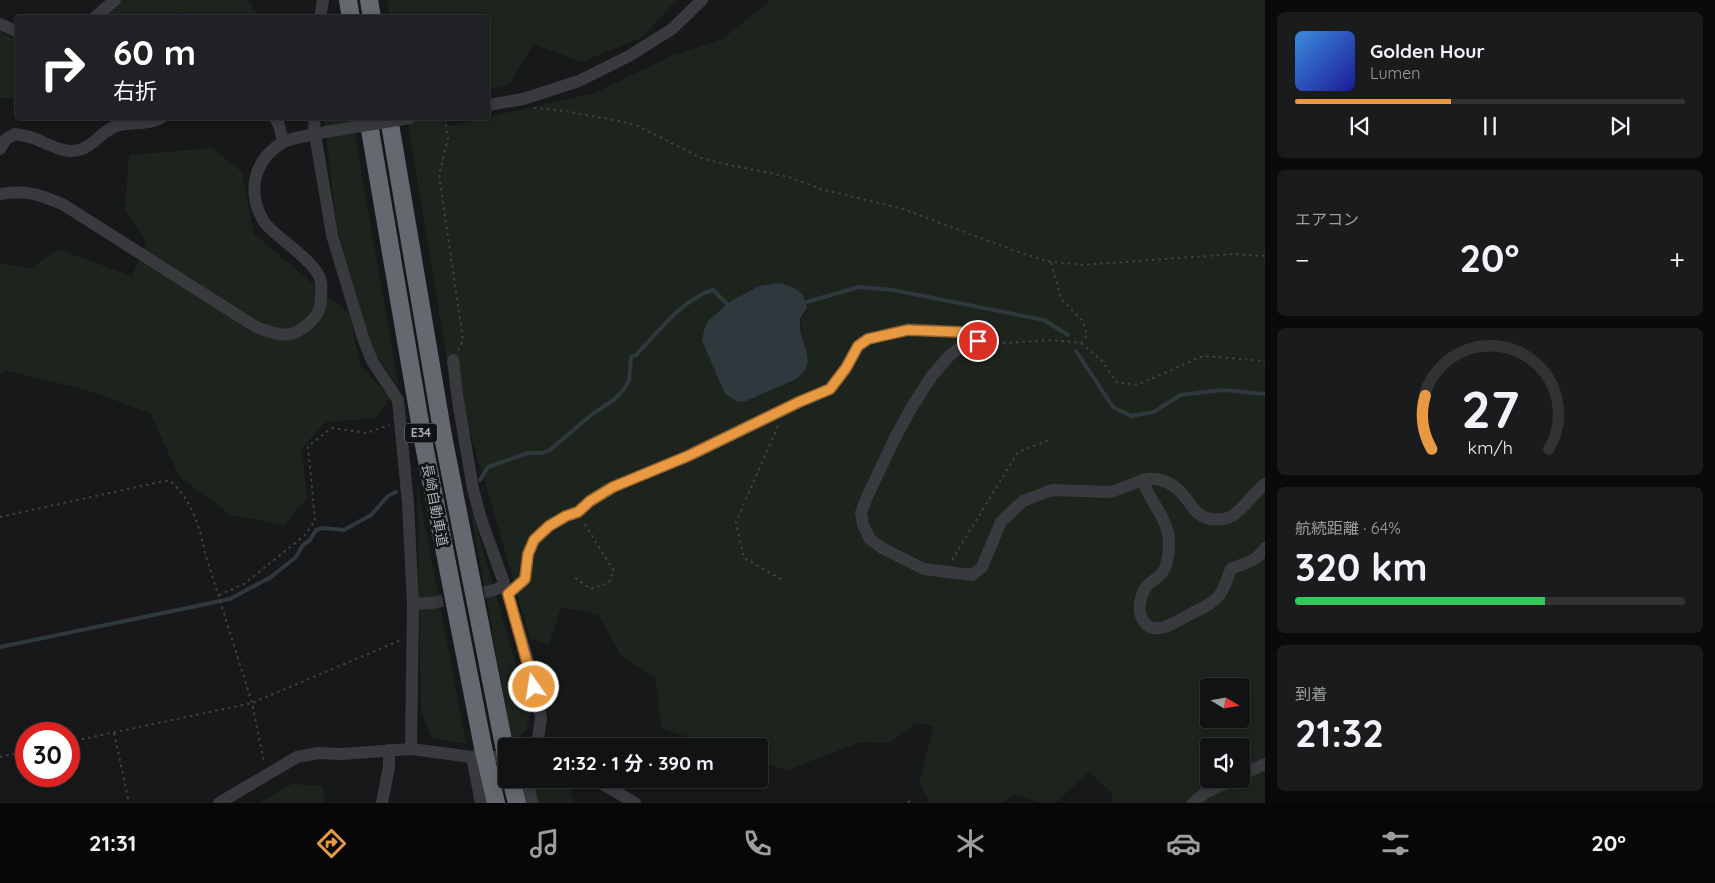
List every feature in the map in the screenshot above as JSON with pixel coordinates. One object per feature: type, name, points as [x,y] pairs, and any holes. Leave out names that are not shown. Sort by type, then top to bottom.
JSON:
[{"type":"highway","points":[[348,0],[350,15]]},
{"type":"highway","points":[[369,0],[372,15]]},
{"type":"highway","name":"長崎自動車道","points":[[368,120],[477,752],[496,803]]},
{"type":"highway","name":"長崎自動車道","points":[[389,120],[443,436],[502,738]]},
{"type":"highway","points":[[514,788],[517,803]]},
{"type":"street","points":[[98,15],[115,0]]},
{"type":"street","points":[[320,15],[323,0]]},
{"type":"street","points":[[490,105],[524,99],[579,81],[629,56],[672,29],[702,0]]},
{"type":"street","points":[[0,24],[15,31]]},
{"type":"street","points":[[0,149],[6,139],[15,134],[30,137],[59,149],[72,152],[87,147],[106,130],[119,125],[154,122],[158,120]]},
{"type":"street","points":[[276,120],[283,142]]},
{"type":"street","points":[[315,120],[320,133],[332,235],[372,360],[398,400],[408,504],[413,604],[411,749]]},
{"type":"street","points":[[0,194],[17,192],[40,194],[64,205],[256,327],[278,335],[298,332],[314,320],[321,304],[321,280],[308,262],[264,222],[254,200],[254,182],[260,165],[270,151],[283,142],[296,137],[398,120]]},
{"type":"street","points":[[491,592],[506,590],[525,579],[528,554],[534,540],[549,526],[566,516],[578,512],[590,501],[613,487],[688,456],[786,408],[830,389],[846,368],[858,346],[868,339],[908,330],[960,332],[969,334],[978,341],[953,352],[931,376],[895,438],[861,513],[870,539],[882,548],[924,570],[972,575],[982,567],[1001,522],[1023,501],[1052,490],[1111,492],[1152,477],[1166,481],[1182,493],[1198,513],[1209,518],[1222,520],[1232,516],[1242,508],[1254,492],[1265,484]]},
{"type":"street","points":[[452,360],[473,489],[480,519],[506,590],[531,671],[540,718],[538,738]]},
{"type":"street","points":[[1144,480],[1146,491],[1164,522],[1170,541],[1169,557],[1162,572],[1148,585],[1141,598],[1139,609],[1143,621],[1149,627],[1167,627],[1214,601],[1222,592],[1231,569],[1240,564],[1249,563],[1259,557],[1265,548]]},
{"type":"street","points":[[413,604],[431,603]]},
{"type":"street","points":[[219,803],[297,757],[318,753],[340,754],[411,749],[498,751]]},
{"type":"street","points":[[382,803],[389,767],[389,750]]},
{"type":"street","points":[[477,752],[481,803]]},
{"type":"street","points":[[1250,771],[1265,764]]},
{"type":"street","points":[[529,788],[532,803]]},
{"type":"street","points":[[609,788],[635,803]]},
{"type":"street","points":[[1193,803],[1205,793],[1215,788]]},
{"type":"path","points":[[524,99],[529,108],[619,120],[638,126],[702,158],[789,177],[821,190],[903,209],[1024,254],[1051,262],[1084,265],[1232,254],[1265,256]]},
{"type":"path","points":[[445,120],[448,138],[439,175],[463,340],[452,360]]},
{"type":"path","points":[[1051,262],[1061,299],[1083,321],[1087,335],[1081,343]]},
{"type":"path","points":[[978,341],[1007,343],[1053,340],[1081,343],[1103,362],[1116,382],[1138,385],[1203,356],[1265,361]]},
{"type":"path","points":[[783,580],[744,558],[736,522],[786,408]]},
{"type":"path","points":[[219,595],[244,584],[304,536],[315,521],[308,446],[332,428],[367,433],[400,421]]},
{"type":"path","points":[[944,573],[1018,452],[1048,440]]},
{"type":"path","points":[[0,517],[170,481],[174,484],[192,510],[200,529],[205,553],[252,703],[266,775]]},
{"type":"path","points":[[575,578],[591,589],[609,582],[614,571],[578,512]]},
{"type":"path","points":[[80,740],[252,703],[413,635]]},
{"type":"path","points":[[114,733],[129,803]]},
{"type":"path","points":[[0,757],[15,754]]},
{"type":"path","points":[[908,803],[912,798]]},
{"type":"shaded area","points":[[122,0],[248,0],[258,15],[189,15],[185,12],[172,15],[106,15]]},
{"type":"shaded area","points":[[387,0],[676,0],[643,37],[582,62],[533,44],[510,84],[490,89],[490,15],[390,15]]},
{"type":"shaded area","points":[[769,0],[1265,0],[1265,803],[1113,803],[1111,792],[1089,772],[1055,803],[1041,803],[1015,795],[1000,803],[930,803],[919,783],[934,726],[916,723],[890,743],[861,742],[787,770],[768,764],[768,738],[691,738],[661,728],[655,677],[621,656],[599,615],[561,607],[549,644],[530,638],[446,354],[407,120],[448,120],[444,127],[475,120],[490,120],[490,117],[595,93],[673,55],[721,40],[769,2]],"holes":[[[780,283],[806,304],[807,308],[800,328],[808,360],[769,391],[738,402],[725,394],[702,341],[731,301],[759,286]]]},
{"type":"shaded area","points":[[0,32],[15,39],[15,98],[0,98]]},
{"type":"shaded area","points":[[324,120],[352,120],[399,388],[372,350],[337,227]]},
{"type":"shaded area","points":[[212,148],[242,172],[254,234],[349,314],[361,366],[390,398],[376,418],[326,422],[302,448],[307,498],[284,525],[231,515],[179,476],[150,413],[87,390],[8,371],[0,374],[0,263],[31,268],[58,249],[132,276],[146,242],[125,210],[129,155]]},
{"type":"shaded area","points":[[780,283],[801,293],[807,308],[801,316],[800,330],[807,352],[807,366],[796,379],[746,401],[738,402],[725,394],[702,341],[704,330],[708,321],[731,301],[759,286]]},
{"type":"shaded area","points":[[417,483],[466,744],[432,738],[421,713]]},
{"type":"shaded area","points":[[469,501],[530,714],[526,730],[517,738],[511,738]]},
{"type":"shaded area","points":[[292,784],[323,786],[324,803],[261,803]]},
{"type":"shaded area","points":[[534,788],[569,788],[574,803],[538,803]]},
{"type":"waterway","points":[[803,303],[859,287],[893,290],[1044,320],[1068,335]]},
{"type":"waterway","points":[[480,480],[488,467],[528,453],[542,453],[550,450],[591,415],[615,399],[629,381],[631,357],[636,355],[671,317],[692,300],[713,290],[730,307]]},
{"type":"waterway","points":[[1076,351],[1113,407],[1131,416],[1154,412],[1180,395],[1223,390],[1265,394]]},
{"type":"waterway","points":[[0,647],[230,599],[271,577],[296,557],[303,545],[310,540],[316,530],[323,528],[344,530],[371,515],[388,496],[396,492]]},
{"type":"tunnel","points":[[431,603],[491,591]]},
{"type":"route","points":[[534,687],[508,594],[525,579],[528,554],[534,540],[549,526],[566,516],[578,512],[590,501],[613,487],[688,456],[817,393],[830,389],[846,368],[858,346],[868,339],[908,330],[960,332],[969,334],[978,341]]}]
